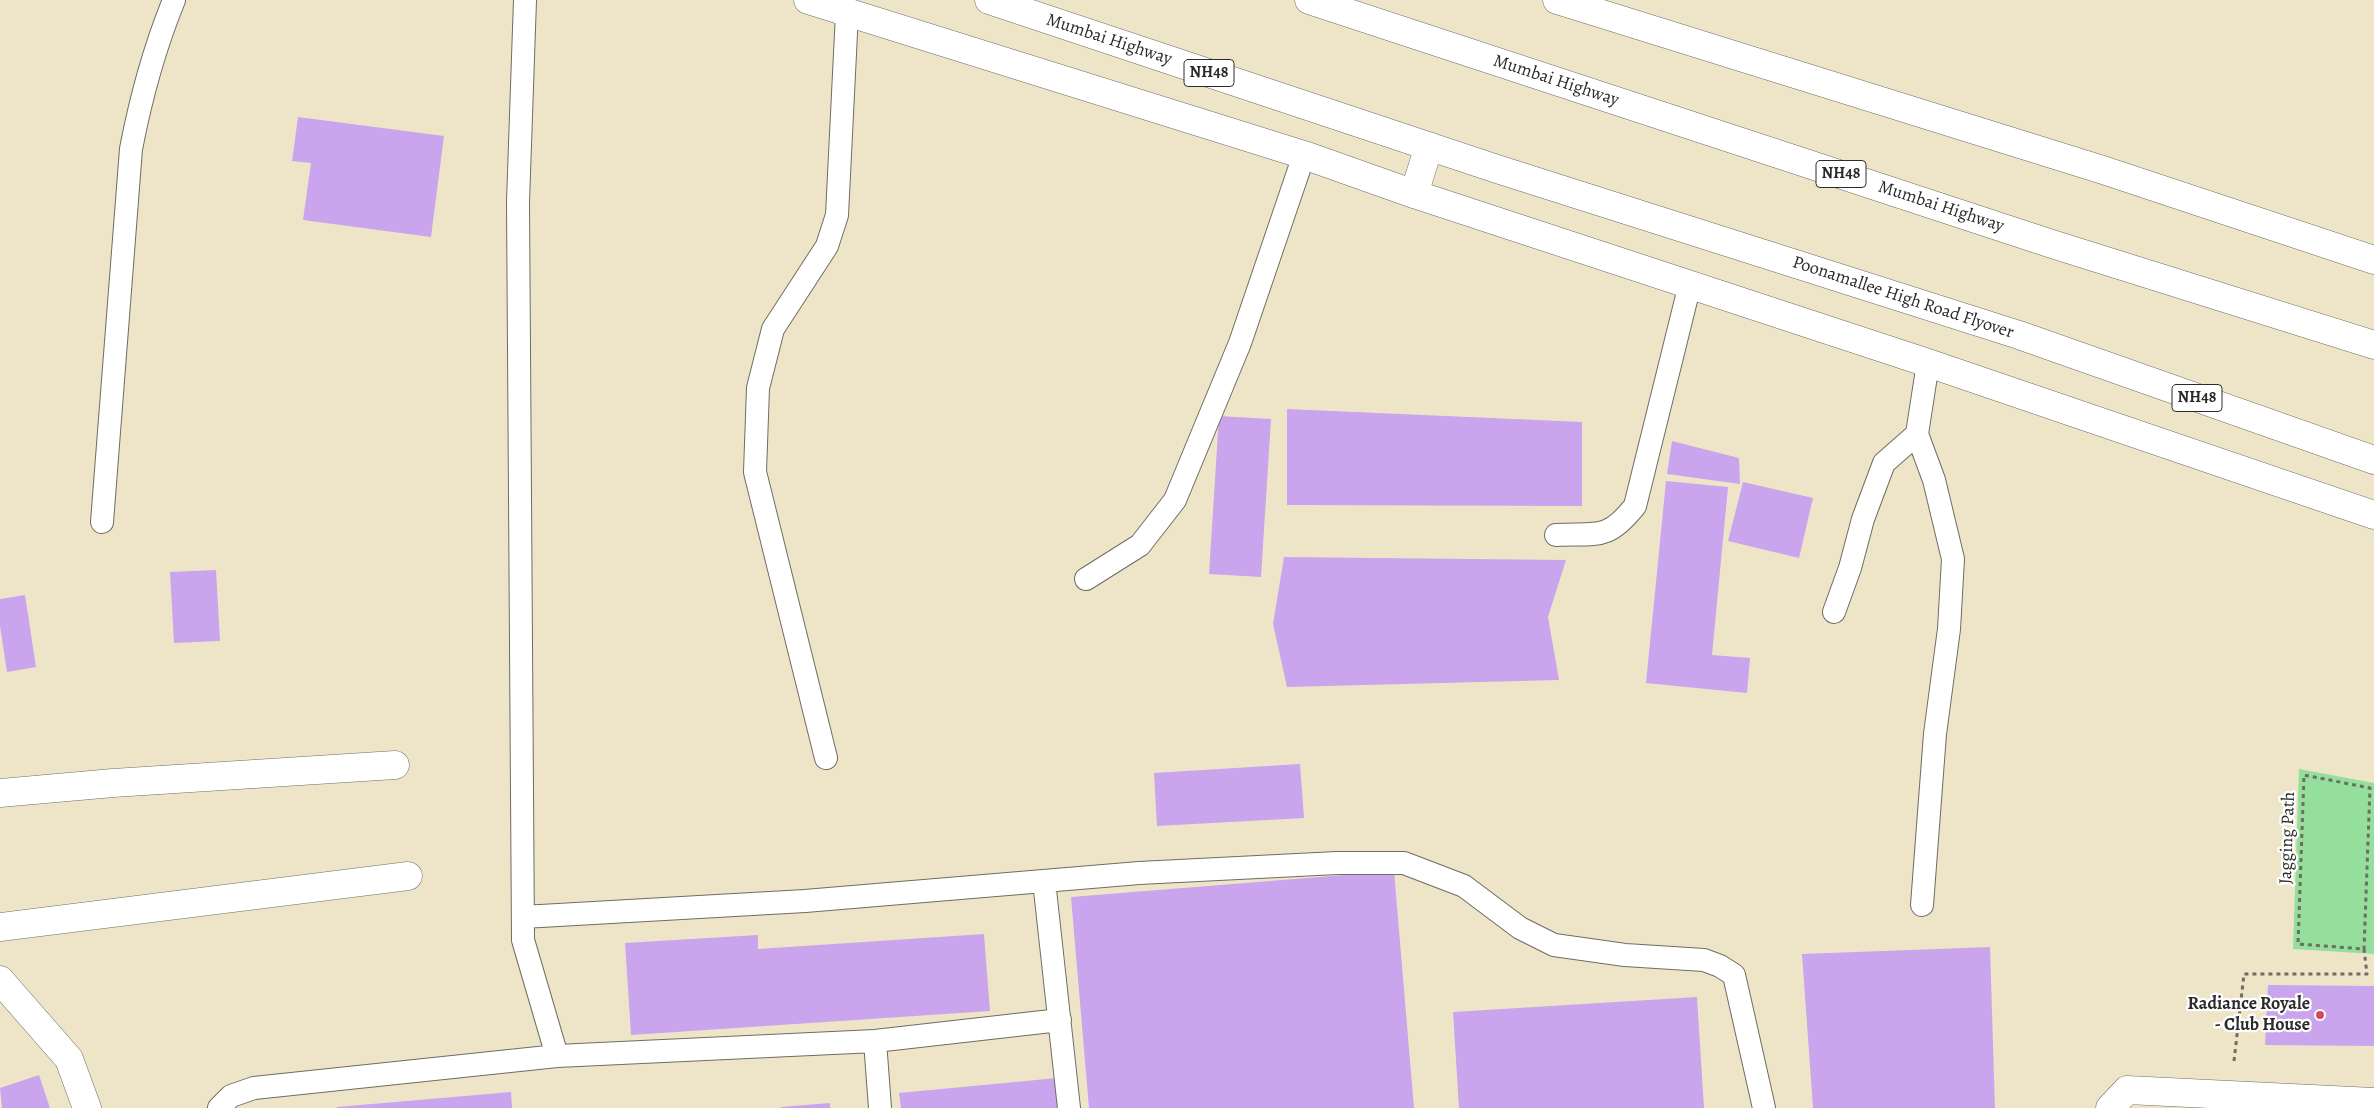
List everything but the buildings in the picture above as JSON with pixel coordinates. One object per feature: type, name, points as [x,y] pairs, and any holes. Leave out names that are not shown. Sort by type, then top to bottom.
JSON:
[{"type":"main road","points":[[808,0],[1304,155],[1414,194],[1928,363],[2374,515]]},
{"type":"main road","name":"Mumbai Highway","points":[[989,0],[1429,146]]},
{"type":"main road","name":"Mumbai Highway","points":[[1309,0],[2042,241],[2374,345]]},
{"type":"main road","points":[[1557,0],[2094,167],[2374,260]]},
{"type":"main road","points":[[1414,194],[1429,146]]},
{"type":"main road","name":"Poonamallee High Road Flyover","points":[[1429,146],[2020,336],[2374,460]]},
{"type":"main road","points":[[0,793],[113,783],[395,765]]},
{"type":"main road","points":[[0,927],[408,876]]},
{"type":"main road","points":[[0,980],[69,1059],[87,1108]]},
{"type":"main road","points":[[2110,1108],[2127,1090],[2374,1102]]},
{"type":"lane","points":[[102,522],[131,149],[141,96],[158,40],[174,0]]},
{"type":"lane","points":[[525,0],[518,202],[522,918],[523,940],[557,1056]]},
{"type":"lane","points":[[826,758],[755,472],[758,388],[773,328],[827,246],[837,215],[847,12]]},
{"type":"lane","points":[[1086,579],[1140,545],[1175,500],[1240,343],[1304,155]]},
{"type":"lane","points":[[1556,535],[1605,533],[1619,526],[1635,506],[1690,284]]},
{"type":"lane","points":[[1922,905],[1935,734],[1949,629],[1953,559],[1934,480],[1917,434],[1928,363]]},
{"type":"lane","points":[[1834,612],[1850,568],[1863,519],[1884,463],[1917,434]]},
{"type":"lane","points":[[522,918],[805,901],[1149,872],[1337,863],[1404,863],[1464,886],[1520,928],[1554,945],[1625,956],[1704,960],[1720,966],[1734,975],[1764,1108]]},
{"type":"lane","points":[[1044,881],[1069,1108]]},
{"type":"lane","points":[[218,1108],[231,1096],[254,1088],[557,1056],[874,1041],[1060,1020]]},
{"type":"lane","points":[[874,1041],[880,1108]]},
{"type":"path","name":"Jagging Path","points":[[2234,1064],[2244,974],[2367,974],[2364,948],[2370,788],[2304,775],[2298,944],[2364,948]]},
{"type":"green space","points":[[2299,769],[2374,783],[2374,954],[2293,949]]},
{"type":"place","name":"Radiance Royale - Club House","points":[[2320,1015]]}]
